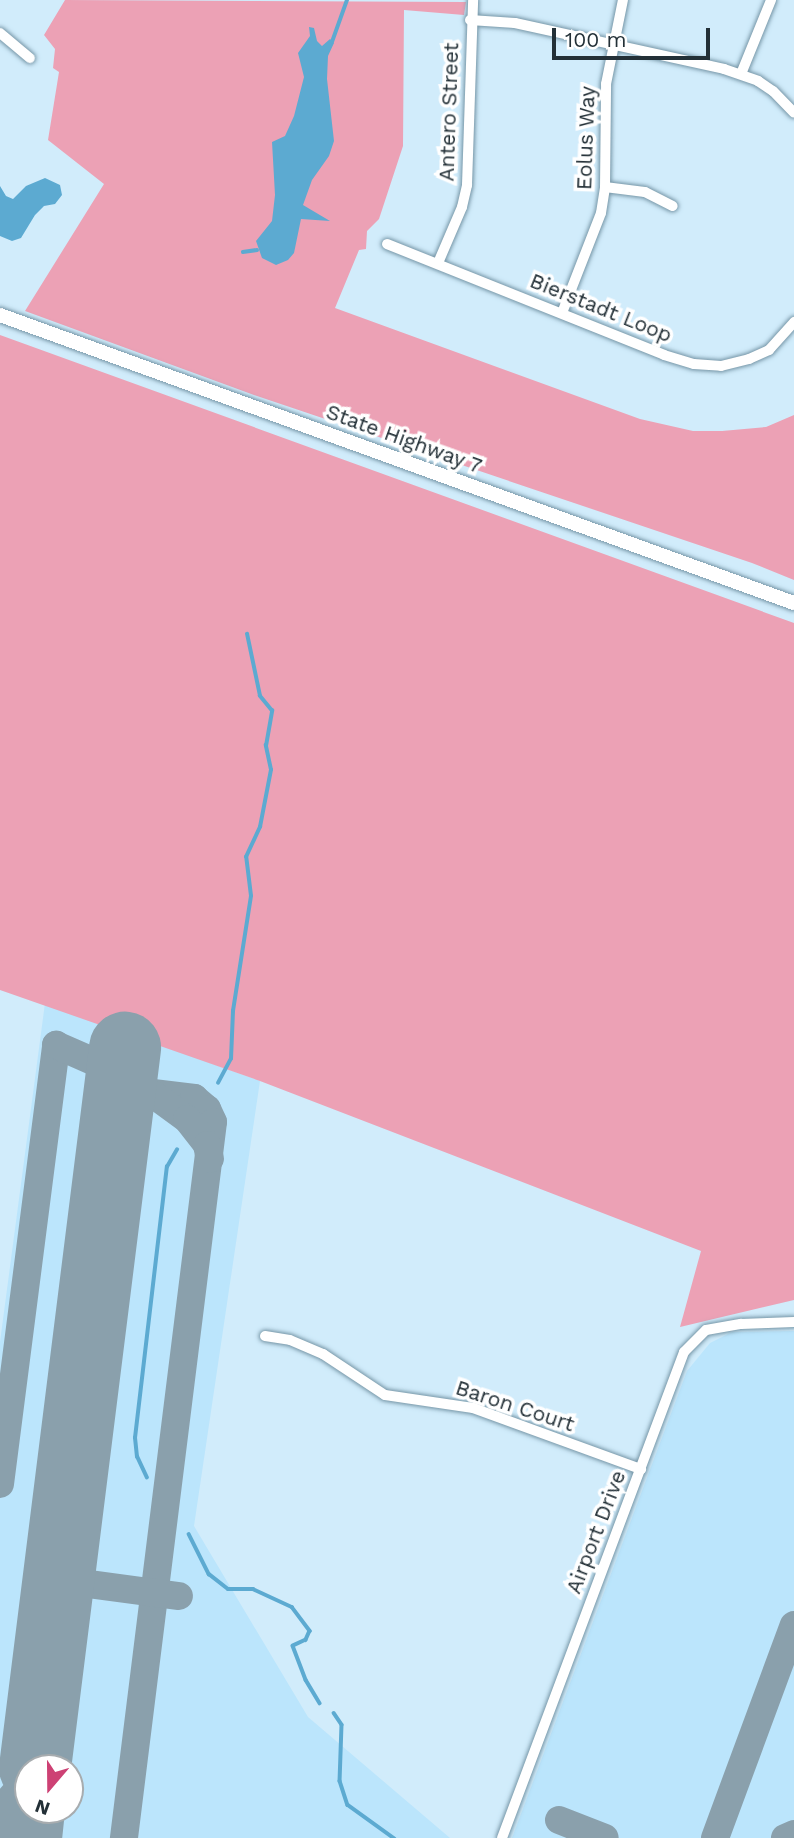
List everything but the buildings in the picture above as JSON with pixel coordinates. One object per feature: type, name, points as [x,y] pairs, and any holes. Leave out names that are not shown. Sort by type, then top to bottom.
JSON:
[{"type":"main road","name":"State Highway 7","points":[[0,315],[794,603]]},
{"type":"street","name":"Antero Street","points":[[438,263],[462,207],[467,184],[470,155],[470,20],[473,0]]},
{"type":"street","name":"Eolus Way","points":[[562,313],[596,227],[605,187],[606,84],[623,0]]},
{"type":"street","points":[[741,74],[771,0]]},
{"type":"street","points":[[470,20],[515,23],[741,74],[773,91],[794,113]]},
{"type":"street","points":[[0,33],[30,58]]},
{"type":"street","points":[[605,187],[645,192],[673,206]]},
{"type":"street","name":"Bierstadt Loop","points":[[387,244],[681,361],[709,367],[735,364],[769,350],[794,322]]},
{"type":"street","name":"Airport Drive","points":[[502,1838],[684,1352],[695,1338],[706,1330],[730,1325],[794,1322]]},
{"type":"street","name":"Baron Court","points":[[265,1336],[290,1340],[317,1351],[386,1395],[473,1408],[640,1469]]},
{"type":"shaded area","points":[[65,0],[466,2],[464,15],[404,10],[403,146],[379,219],[367,231],[366,249],[359,250],[335,308],[640,419],[693,431],[722,431],[766,427],[794,415],[794,580],[752,563],[257,396],[25,311],[104,184],[48,140],[59,72],[53,68],[55,49],[44,35]]},
{"type":"shaded area","points":[[0,335],[794,623],[794,1300],[680,1327],[701,1251],[260,1081],[0,990]]},
{"type":"shaded area","points":[[45,1003],[260,1081],[194,1526],[308,1717],[450,1838],[0,1838],[0,1342]]},
{"type":"shaded area","points":[[794,1331],[794,1838],[512,1838],[687,1371],[710,1343],[732,1332]]},
{"type":"water","points":[[309,27],[314,28],[317,41],[322,46],[330,39],[334,43],[328,56],[327,79],[334,141],[329,156],[312,180],[303,205],[330,221],[301,219],[294,253],[288,260],[276,265],[262,258],[256,241],[272,221],[275,195],[272,142],[285,136],[294,116],[304,77],[298,53],[310,36]]},
{"type":"water","points":[[45,178],[60,185],[62,195],[55,204],[44,206],[35,215],[21,238],[12,241],[0,236],[0,186],[6,196],[13,199],[26,186]]},
{"type":"waterway","points":[[332,42],[347,0]]},
{"type":"waterway","points":[[243,252],[257,250]]},
{"type":"waterway","points":[[218,1083],[231,1059],[233,1011],[251,896],[246,857],[260,827],[271,770],[266,746],[272,711],[260,696],[247,634]]},
{"type":"waterway","points":[[147,1478],[137,1457],[135,1438],[167,1167],[177,1150]]},
{"type":"waterway","points":[[189,1534],[209,1574],[228,1589],[253,1589],[292,1607],[310,1631],[306,1640],[293,1646],[306,1680],[320,1703]]},
{"type":"waterway","points":[[334,1713],[342,1725],[340,1781],[348,1805],[394,1838]]},
{"type":"taxiway","points":[[0,1484],[56,1045],[122,1074]]},
{"type":"taxiway","points":[[120,1089],[194,1098],[207,1109],[213,1122],[124,1838]]},
{"type":"taxiway","points":[[154,1095],[187,1119],[207,1145],[210,1159]]},
{"type":"taxiway","points":[[59,1580],[179,1596]]},
{"type":"taxiway","points":[[715,1838],[794,1625]]},
{"type":"taxiway","points":[[559,1820],[605,1838]]},
{"type":"taxiway","points":[[785,1838],[794,1834]]},
{"type":"runway","points":[[37,1754],[125,1048]]},
{"type":"runway","points":[[26,1838],[28,1824]]}]
